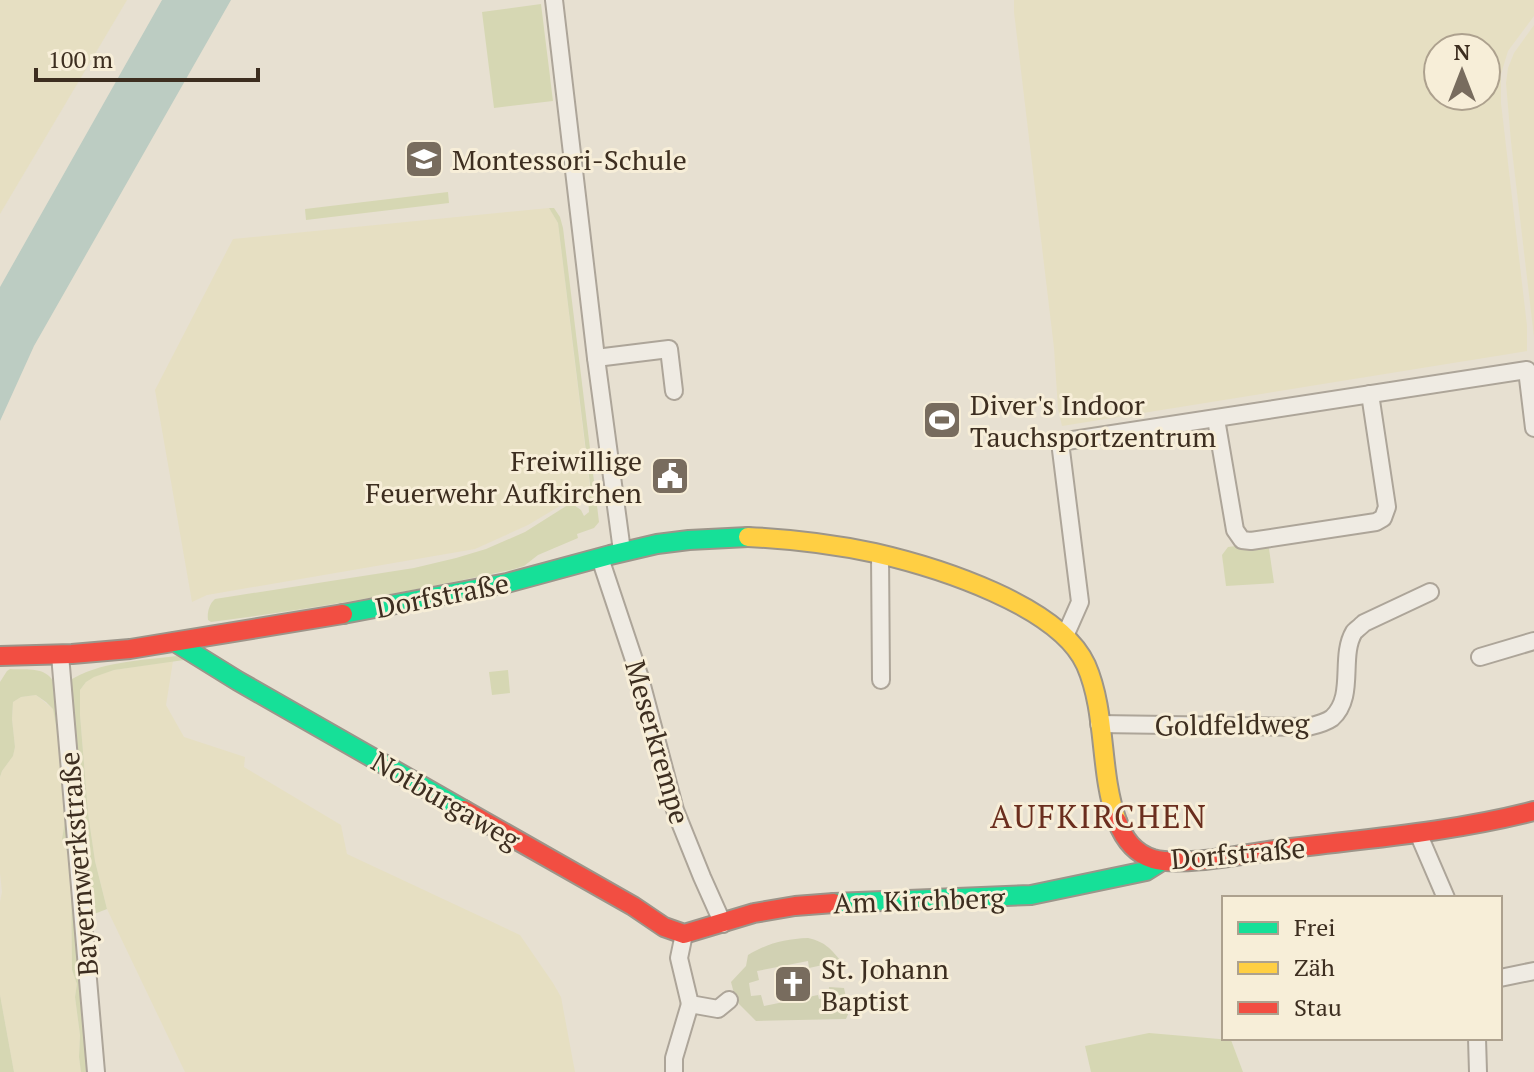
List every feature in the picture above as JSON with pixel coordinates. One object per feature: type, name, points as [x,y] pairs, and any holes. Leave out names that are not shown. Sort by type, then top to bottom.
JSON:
[{"type":"street","points":[[554,0],[622,551]]},
{"type":"street","points":[[596,358],[669,349],[674,391]]},
{"type":"street","points":[[1065,636],[1080,602],[1060,442],[1527,370],[1534,419]]},
{"type":"street","points":[[1216,419],[1235,530],[1242,540],[1376,522],[1386,515],[1387,507],[1370,394]]},
{"type":"street","name":"Dorfstraße","points":[[0,656],[102,653],[175,642],[397,605],[511,582],[622,551],[686,540],[767,537],[839,546],[912,562],[1001,596],[1032,612],[1065,636],[1082,657],[1094,693],[1104,768],[1116,819],[1125,839],[1138,853],[1162,861],[1201,859],[1418,833],[1534,811]]},
{"type":"street","points":[[880,554],[881,680]]},
{"type":"street","name":"Meserkrempe","points":[[600,558],[640,678],[675,810],[723,924]]},
{"type":"street","name":"Goldfeldweg","points":[[1099,724],[1308,727],[1323,723],[1332,718],[1340,707],[1347,680],[1348,647],[1355,631],[1364,623],[1430,592]]},
{"type":"street","points":[[1480,657],[1534,641]]},
{"type":"street","name":"Notburgaweg","points":[[175,642],[633,906],[664,927],[684,934]]},
{"type":"street","name":"Bayernwerkstraße","points":[[60,655],[96,1072]]},
{"type":"street","points":[[1418,833],[1445,896]]},
{"type":"street","points":[[1115,877],[1129,867],[1138,853]]},
{"type":"street","name":"Am Kirchberg","points":[[723,924],[754,913],[795,906],[1031,895],[1146,871],[1162,861]]},
{"type":"street","points":[[674,1072],[674,1058],[690,1004],[679,958],[684,934],[723,924]]},
{"type":"street","points":[[1502,978],[1534,971]]},
{"type":"street","points":[[690,1004],[718,1009],[729,1000]]},
{"type":"street","points":[[1477,1040],[1478,1072]]},
{"type":"shaded area","points":[[0,0],[127,0],[0,214]]},
{"type":"shaded area","points":[[162,0],[231,0],[34,346],[0,421],[0,287]]},
{"type":"shaded area","points":[[1014,0],[1534,0],[1534,16],[1508,51],[1502,71],[1502,32],[1422,32],[1422,112],[1502,112],[1527,326],[1527,351],[1062,426]]},
{"type":"shaded area","points":[[1534,25],[1534,337],[1506,83],[1514,53]]},
{"type":"shaded area","points":[[549,208],[558,223],[590,488],[528,525],[475,549],[207,595],[192,602],[155,390],[233,239]]},
{"type":"shaded area","points":[[173,661],[166,705],[184,737],[245,757],[244,767],[341,825],[347,854],[520,935],[561,997],[575,1072],[185,1072],[107,909],[95,861],[88,813],[80,715],[80,690],[94,676]]},
{"type":"shaded area","points":[[36,695],[53,709],[59,743],[66,815],[62,839],[70,859],[72,970],[77,984],[75,997],[81,1072],[14,1072],[0,995],[0,777],[15,747],[13,702],[21,697]]},
{"type":"green space","points":[[541,4],[553,101],[494,108],[482,12]]},
{"type":"green space","points":[[448,192],[449,203],[306,220],[305,209]]},
{"type":"green space","points":[[549,208],[554,208],[563,228],[599,522],[594,528],[577,534],[578,538],[514,569],[325,605],[208,620],[211,603],[215,599],[414,568],[486,549],[525,532],[571,503],[584,516],[589,512],[588,496],[591,492],[558,223]]},
{"type":"green space","points":[[1268,542],[1274,583],[1226,586],[1222,555],[1228,547]]},
{"type":"green space","points":[[177,656],[184,660],[114,670],[94,677],[80,690],[88,813],[95,861],[107,909],[89,916],[69,681],[107,666]]},
{"type":"green space","points":[[10,669],[42,672],[55,684],[72,868],[88,1072],[81,1072],[79,1057],[77,984],[72,970],[70,859],[62,839],[65,796],[53,709],[36,695],[21,697],[13,702],[15,747],[0,777],[0,682]]},
{"type":"green space","points":[[508,670],[510,693],[492,695],[489,672]]},
{"type":"green space","points":[[808,938],[827,946],[841,961],[809,968],[808,961],[757,971],[759,980],[749,983],[751,996],[761,995],[764,1006],[818,995],[819,999],[830,997],[829,987],[844,988],[849,1012],[846,1019],[756,1021],[736,1001],[731,982],[746,966],[748,955],[777,942]]},
{"type":"green space","points":[[0,995],[14,1072],[0,1072]]},
{"type":"green space","points":[[1149,1033],[1231,1040],[1243,1072],[1091,1072],[1085,1046]]},
{"type":"traffic: fast","points":[[343,614],[507,583],[657,544],[748,537]]},
{"type":"traffic: fast","points":[[175,642],[464,810]]},
{"type":"traffic: fast","points":[[834,903],[1031,895],[1146,871],[1162,861]]},
{"type":"traffic: slow","points":[[748,537],[828,545],[900,559],[993,592],[1050,624],[1072,644],[1093,683],[1111,802],[1117,821]]},
{"type":"traffic: jam","points":[[0,656],[130,649],[343,614]]},
{"type":"traffic: jam","points":[[464,810],[633,906],[664,927],[684,934],[754,913],[834,903]]},
{"type":"traffic: jam","points":[[1117,821],[1126,839],[1140,853],[1153,859],[1180,862],[1438,830],[1534,811]]},
{"type":"place","name":"Montessori-Schule","points":[[424,159]]},
{"type":"place","name":"Diver's Indoor Tauchsportzentrum","points":[[942,420]]},
{"type":"place","name":"Freiwillige Feuerwehr Aufkirchen","points":[[670,476]]},
{"type":"place","name":"St. Johann Baptist","points":[[793,984]]},
{"type":"district","name":"AUFKIRCHEN","points":[[1099,816]]}]
